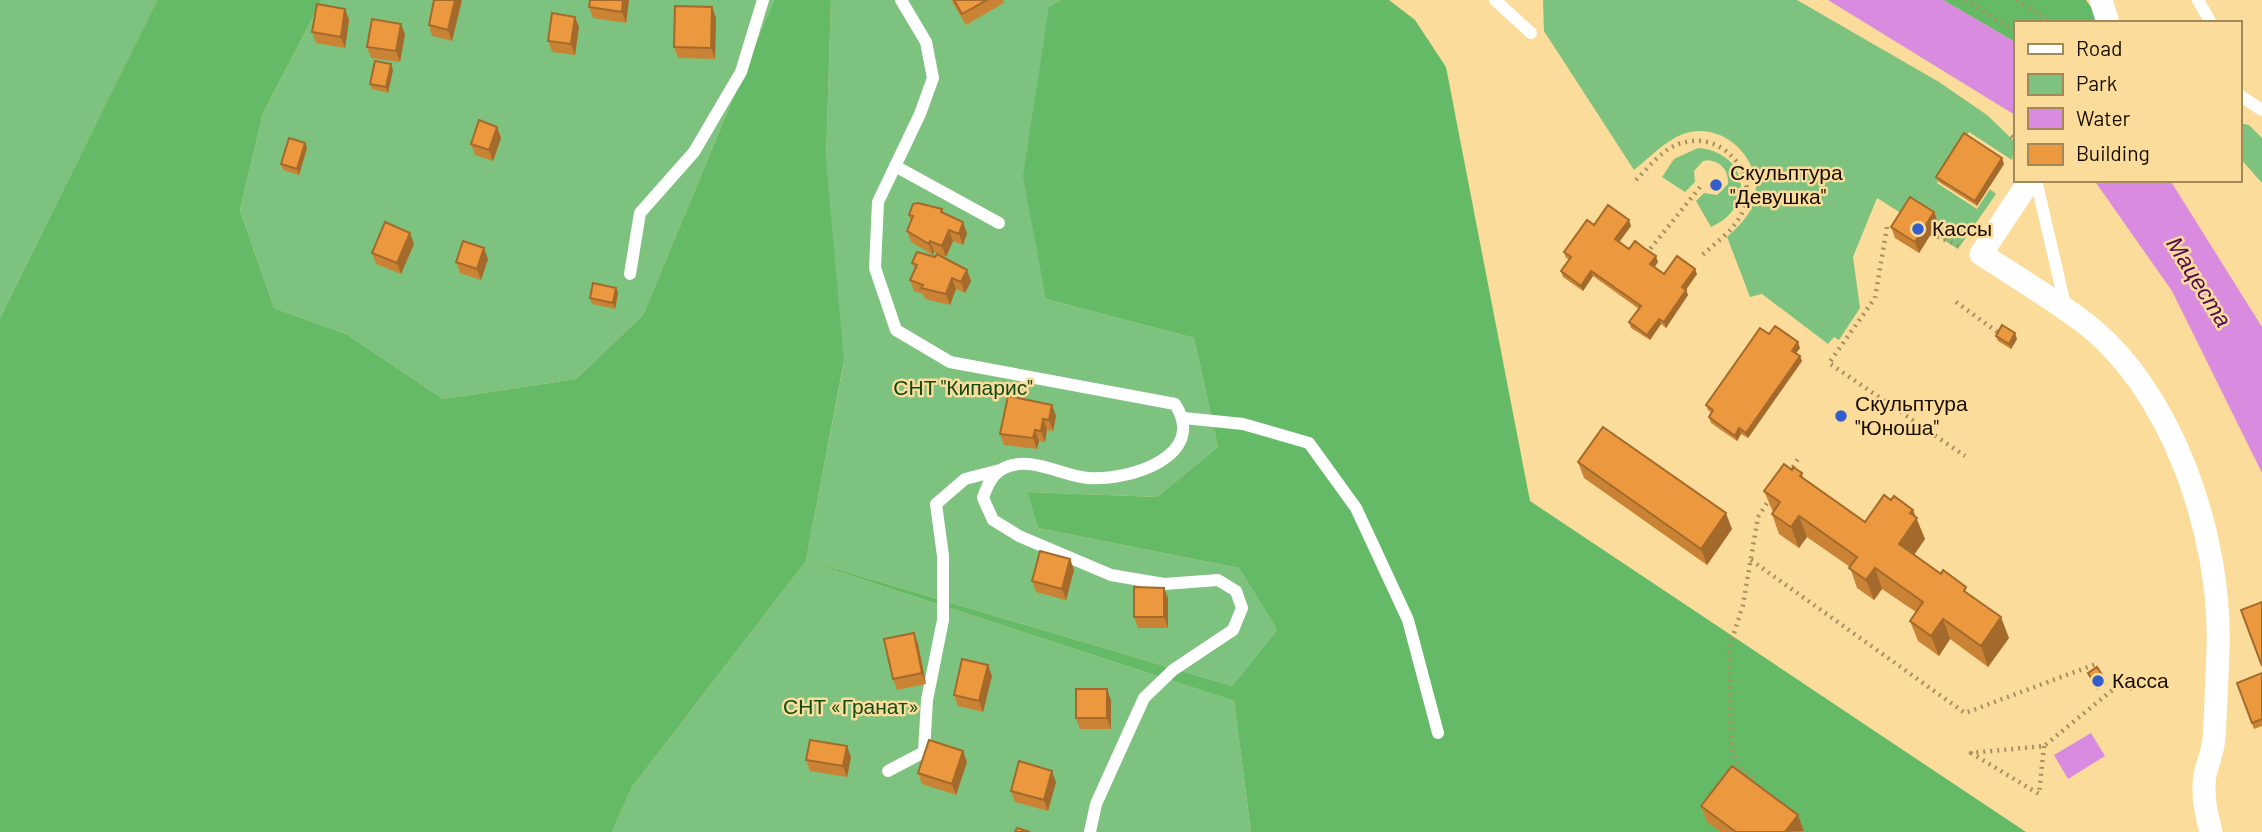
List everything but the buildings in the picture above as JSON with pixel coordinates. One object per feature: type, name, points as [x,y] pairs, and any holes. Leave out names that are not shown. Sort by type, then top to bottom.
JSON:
[{"type":"street","points":[[2029,182],[1981,254],[2079,318],[2118,355],[2155,405],[2189,476],[2206,537],[2215,591],[2218,645],[2213,742],[2205,776],[2204,801],[2211,832]]},
{"type":"lane","points":[[630,274],[640,213],[694,152],[741,72],[763,0]]},
{"type":"lane","points":[[888,771],[924,752],[927,700],[943,620],[943,556],[936,504],[965,479],[1020,464],[1046,467],[1088,478],[1155,465],[1176,452],[1184,433],[1184,418],[1175,404],[950,362],[896,330],[875,268],[878,202],[933,78],[926,42],[901,0]]},
{"type":"lane","points":[[1495,0],[1531,33]]},
{"type":"lane","points":[[2198,0],[2210,21]]},
{"type":"lane","points":[[2241,96],[2262,110]]},
{"type":"lane","points":[[895,166],[999,223]]},
{"type":"lane","points":[[2036,182],[2066,311]]},
{"type":"lane","points":[[1184,418],[1243,424],[1309,443],[1356,508],[1408,620],[1438,733]]},
{"type":"lane","points":[[1003,468],[988,483],[983,498],[993,520],[1019,536],[1111,575],[1164,584],[1218,580],[1236,591],[1242,608],[1233,630],[1173,670],[1144,698],[1096,804],[1090,832]]},
{"type":"path","points":[[1965,0],[2014,30]]},
{"type":"path","points":[[2016,0],[2050,21]]},
{"type":"path","points":[[1636,180],[1668,149],[1683,142],[1715,144],[1729,152],[1740,165],[1746,180],[1747,196],[1743,213],[1733,227],[1700,257]]},
{"type":"path","points":[[1646,254],[1701,186]]},
{"type":"path","points":[[1887,227],[1875,298],[1829,363],[1965,456]]},
{"type":"path","points":[[1931,234],[1981,254]]},
{"type":"path","points":[[1955,302],[2001,335]]},
{"type":"path","points":[[1785,478],[1798,459]]},
{"type":"path","points":[[1753,778],[1738,766],[1731,746],[1730,649],[1743,605],[1758,517],[1778,488]]},
{"type":"path","points":[[1751,560],[1965,713],[2096,664]]},
{"type":"path","points":[[2043,746],[2039,794],[1971,753],[2043,746],[2116,687],[2134,689]]},
{"type":"green space","points":[[0,0],[157,0],[0,318]]},
{"type":"green space","points":[[157,0],[322,0],[263,113],[240,210],[274,308],[346,334],[443,399],[576,379],[643,315],[774,0],[831,0],[826,161],[844,361],[806,560],[1232,686],[1277,630],[1239,568],[1038,528],[1028,492],[1157,497],[1218,447],[1194,338],[1046,299],[1023,176],[1049,7],[1061,0],[1389,0],[1415,20],[1446,67],[1530,501],[2026,832],[1251,832],[1234,701],[806,561],[632,787],[612,832],[0,832],[0,318]]},
{"type":"green space","points":[[322,0],[774,0],[643,315],[576,379],[443,399],[346,334],[274,308],[240,210],[263,113]]},
{"type":"green space","name":"СНТ \"Кипарис\"","points":[[831,0],[1061,0],[1049,8],[1046,299],[1194,338],[1218,447],[1157,497],[1029,492],[1038,528],[1239,568],[1277,630],[1232,686],[806,560],[844,362],[280,832],[826,161]]},
{"type":"green space","points":[[1543,0],[1797,0],[1939,82],[1987,115],[2014,141],[2012,160],[1969,132],[1937,183],[1977,209],[1990,189],[1996,194],[1958,249],[1877,198],[1853,257],[1860,308],[1839,340],[1834,337],[1828,344],[1762,294],[1750,297],[1727,237],[1748,214],[1755,197],[1752,168],[1736,145],[1711,132],[1683,134],[1657,150],[1634,170],[1544,31]]},
{"type":"green space","points":[[1943,0],[2086,0],[2096,14],[2097,21],[2014,21],[2014,41]]},
{"type":"green space","points":[[2241,123],[2249,125],[2262,138],[2262,183],[2241,159]]},
{"type":"green space","points":[[1698,148],[1728,159],[1736,169],[1740,182],[1740,194],[1735,207],[1726,218],[1711,227],[1696,201],[1704,193],[1717,195],[1728,184],[1727,174],[1722,166],[1713,161],[1703,161],[1694,171],[1695,182],[1685,192],[1662,177],[1674,159]]},
{"type":"green space","name":"СНТ «Гранат»","points":[[806,561],[1234,701],[1251,832],[612,832],[632,787]]},
{"type":"water","points":[[1828,0],[1943,0],[2014,41],[2014,114]]},
{"type":"water","name":"Мацеста","points":[[2095,182],[2171,182],[2262,327],[2262,473],[2172,291]]},
{"type":"water","points":[[2091,733],[2105,756],[2068,779],[2054,755]]},
{"type":"place","name":"Скульптура \"Девушка\"","points":[[1716,185]]},
{"type":"place","name":"Кассы","points":[[1918,229]]},
{"type":"place","name":"Скульптура \"Юноша\"","points":[[1841,416]]},
{"type":"place","name":"Касса","points":[[2098,681]]}]
